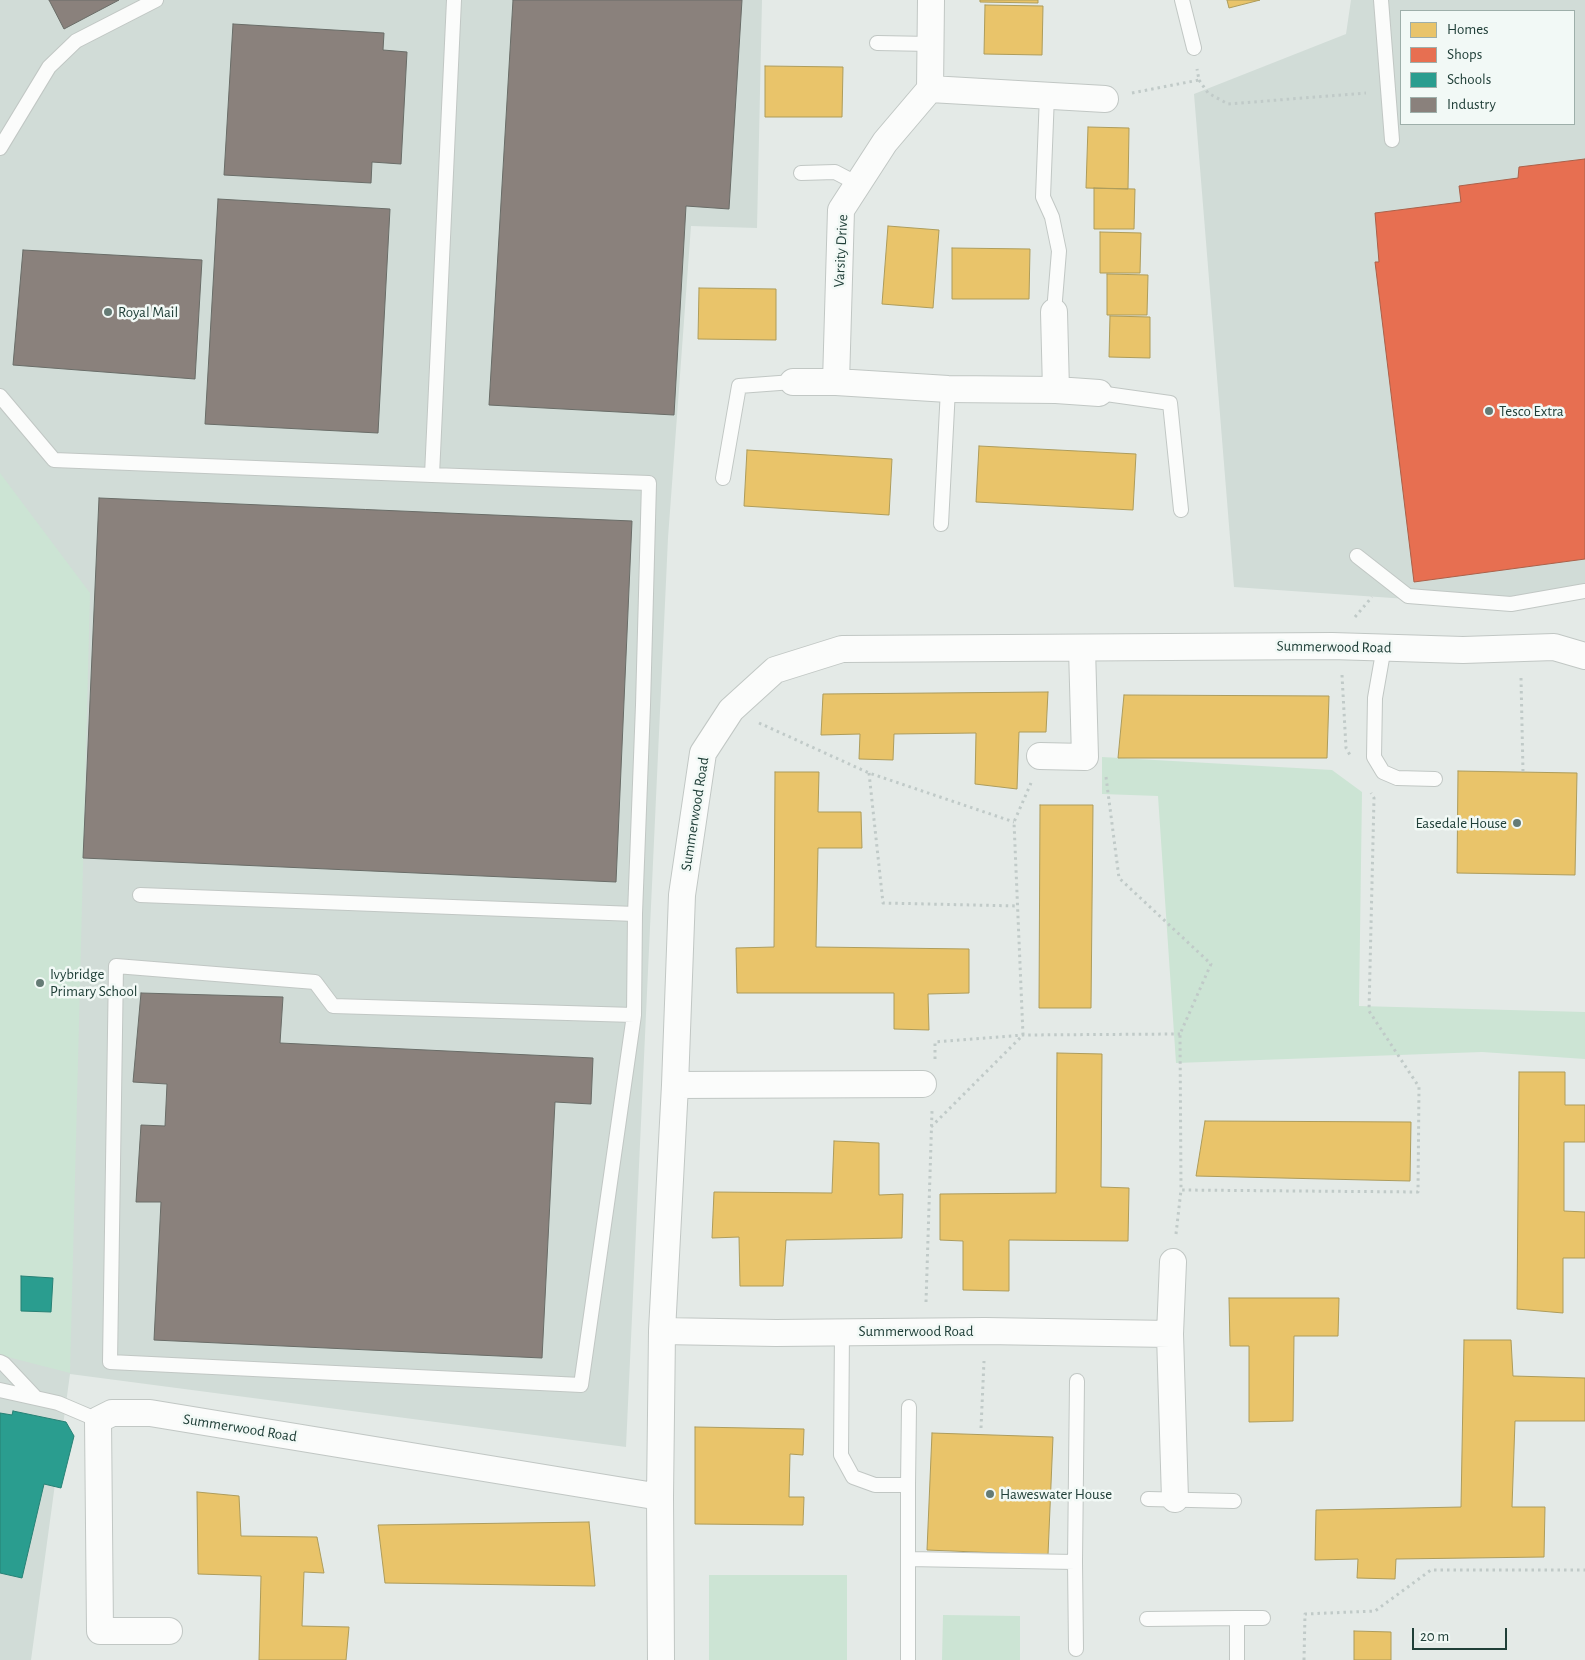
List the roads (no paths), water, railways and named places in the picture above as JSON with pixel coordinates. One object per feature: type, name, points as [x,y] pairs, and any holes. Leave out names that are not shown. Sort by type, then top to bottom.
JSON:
[{"type":"street","points":[[931,0],[930,88],[1104,99]]},
{"type":"street","name":"Varsity Drive","points":[[836,382],[841,210],[885,142],[930,88]]},
{"type":"street","points":[[1054,312],[1056,390]]},
{"type":"street","points":[[793,382],[836,382],[948,389],[1056,390],[1100,393]]},
{"type":"street","name":"Summerwood Road","points":[[661,1660],[662,1331],[675,1085],[682,895],[703,753],[731,710],[775,670],[842,649],[1336,646],[1463,650],[1554,647],[1585,656]]},
{"type":"street","points":[[1040,756],[1085,757],[1082,648]]},
{"type":"street","points":[[675,1085],[929,1084]]},
{"type":"street","points":[[1173,1262],[1170,1334],[1175,1499]]},
{"type":"street","name":"Summerwood Road","points":[[662,1331],[776,1333],[986,1330],[1170,1334]]},
{"type":"street","name":"Summerwood Road","points":[[98,1420],[112,1413],[150,1413],[660,1497]]},
{"type":"street","points":[[98,1420],[100,1631],[169,1631]]},
{"type":"lane","points":[[0,148],[49,67],[76,41],[156,0]]},
{"type":"lane","points":[[432,475],[454,0]]},
{"type":"lane","points":[[1182,0],[1194,48]]},
{"type":"lane","points":[[1381,0],[1392,140]]},
{"type":"lane","points":[[877,43],[930,44]]},
{"type":"lane","points":[[1047,96],[1043,197],[1052,217],[1059,251],[1054,312]]},
{"type":"lane","points":[[801,173],[836,172],[858,184]]},
{"type":"lane","points":[[724,478],[739,386],[793,382]]},
{"type":"lane","points":[[941,524],[948,389]]},
{"type":"lane","points":[[1100,393],[1170,403],[1181,510]]},
{"type":"lane","points":[[0,396],[54,460],[649,483],[644,705],[635,914],[634,1015],[581,1384],[110,1362],[116,966],[315,982],[333,1006],[634,1015]]},
{"type":"lane","points":[[1357,556],[1408,596],[1511,604],[1585,591]]},
{"type":"lane","points":[[1384,647],[1376,698],[1374,757],[1383,772],[1397,778],[1435,778]]},
{"type":"lane","points":[[140,894],[635,914]]},
{"type":"lane","points":[[842,1331],[841,1455],[853,1477],[874,1485],[908,1485]]},
{"type":"lane","points":[[0,1362],[36,1398]]},
{"type":"lane","points":[[1076,1649],[1077,1381]]},
{"type":"lane","points":[[0,1390],[58,1403],[98,1420]]},
{"type":"lane","points":[[908,1660],[909,1407]]},
{"type":"lane","points":[[1148,1499],[1234,1501]]},
{"type":"lane","points":[[908,1559],[1075,1562]]},
{"type":"lane","points":[[1237,1618],[1237,1660]]},
{"type":"lane","points":[[1147,1619],[1263,1618]]},
{"type":"place","name":"Royal Mail","points":[[108,312]]},
{"type":"place","name":"Tesco Extra","points":[[1489,411]]},
{"type":"place","name":"Easedale House","points":[[1517,823]]},
{"type":"place","name":"Ivybridge Primary School","points":[[40,983]]},
{"type":"place","name":"Haweswater House","points":[[990,1494]]}]
